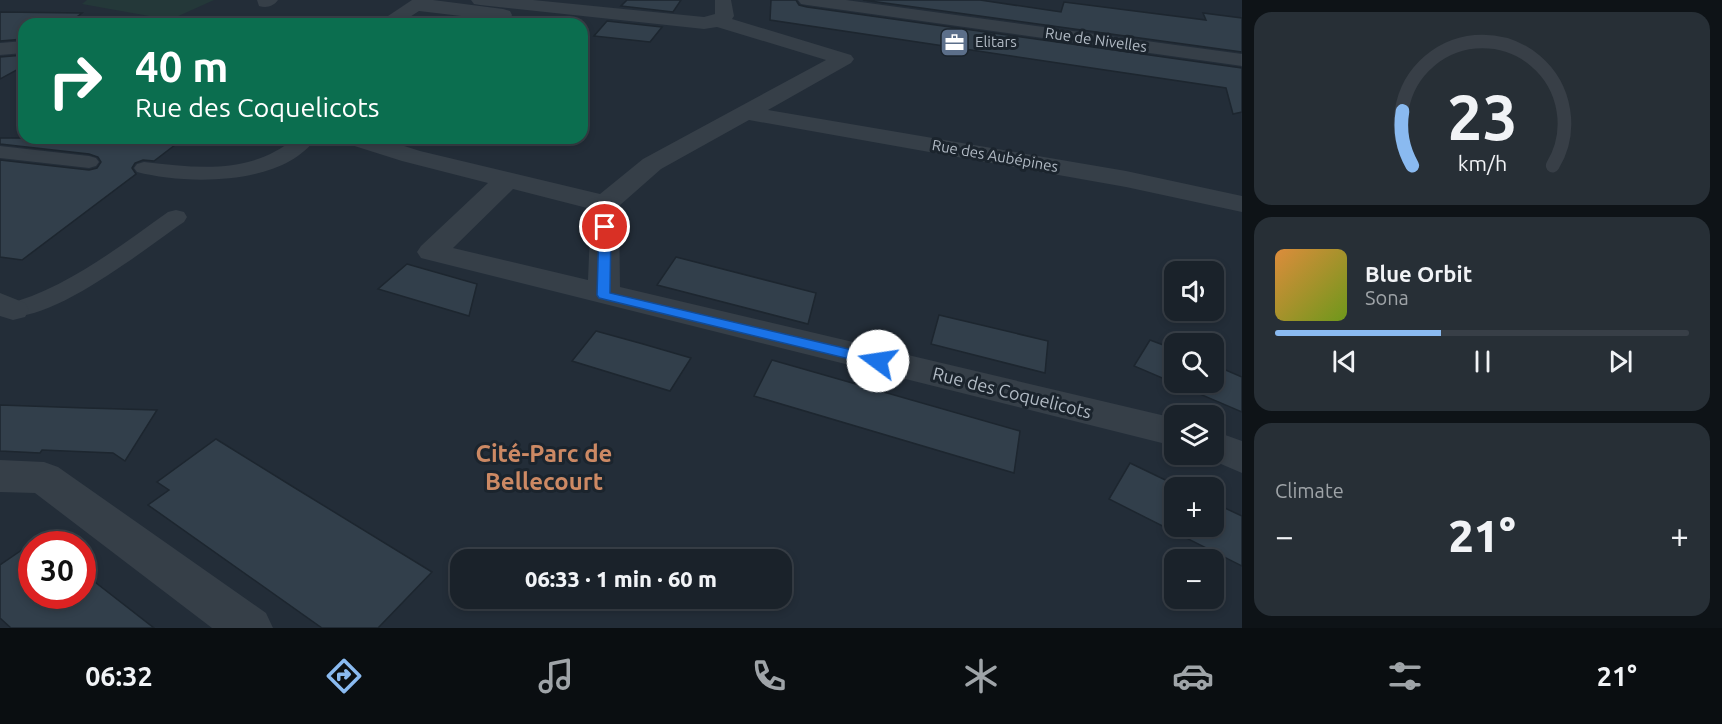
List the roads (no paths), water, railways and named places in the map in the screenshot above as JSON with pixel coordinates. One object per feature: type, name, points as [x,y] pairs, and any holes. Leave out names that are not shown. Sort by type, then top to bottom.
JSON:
[{"type":"street","points":[[480,0],[693,22],[721,10],[844,59],[652,164],[605,204],[604,295]]},
{"type":"street","name":"Rue de Nivelles","points":[[807,0],[1242,60]]},
{"type":"street","points":[[396,18],[420,3],[531,18],[543,6]]},
{"type":"street","points":[[0,49],[18,48]]},
{"type":"street","name":"Rue des Aubépines","points":[[747,113],[1126,179],[1242,204]]},
{"type":"street","points":[[373,144],[411,156],[605,204]]},
{"type":"street","name":"Rue des Coquelicots","points":[[507,180],[432,252],[1164,430]]},
{"type":"street","points":[[1224,450],[1242,458]]},
{"type":"street","points":[[0,476],[44,478],[249,628]]},
{"type":"lane","points":[[144,168],[185,173],[233,174],[265,166],[285,156],[300,144]]},
{"type":"lane","points":[[0,152],[89,162]]},
{"type":"lane","points":[[6,307],[29,308],[71,286],[176,217]]},
{"type":"place","name":"Elitars","points":[[954,42]]},
{"type":"district","name":"Cité-Parc de Bellecourt","points":[[544,468]]}]
